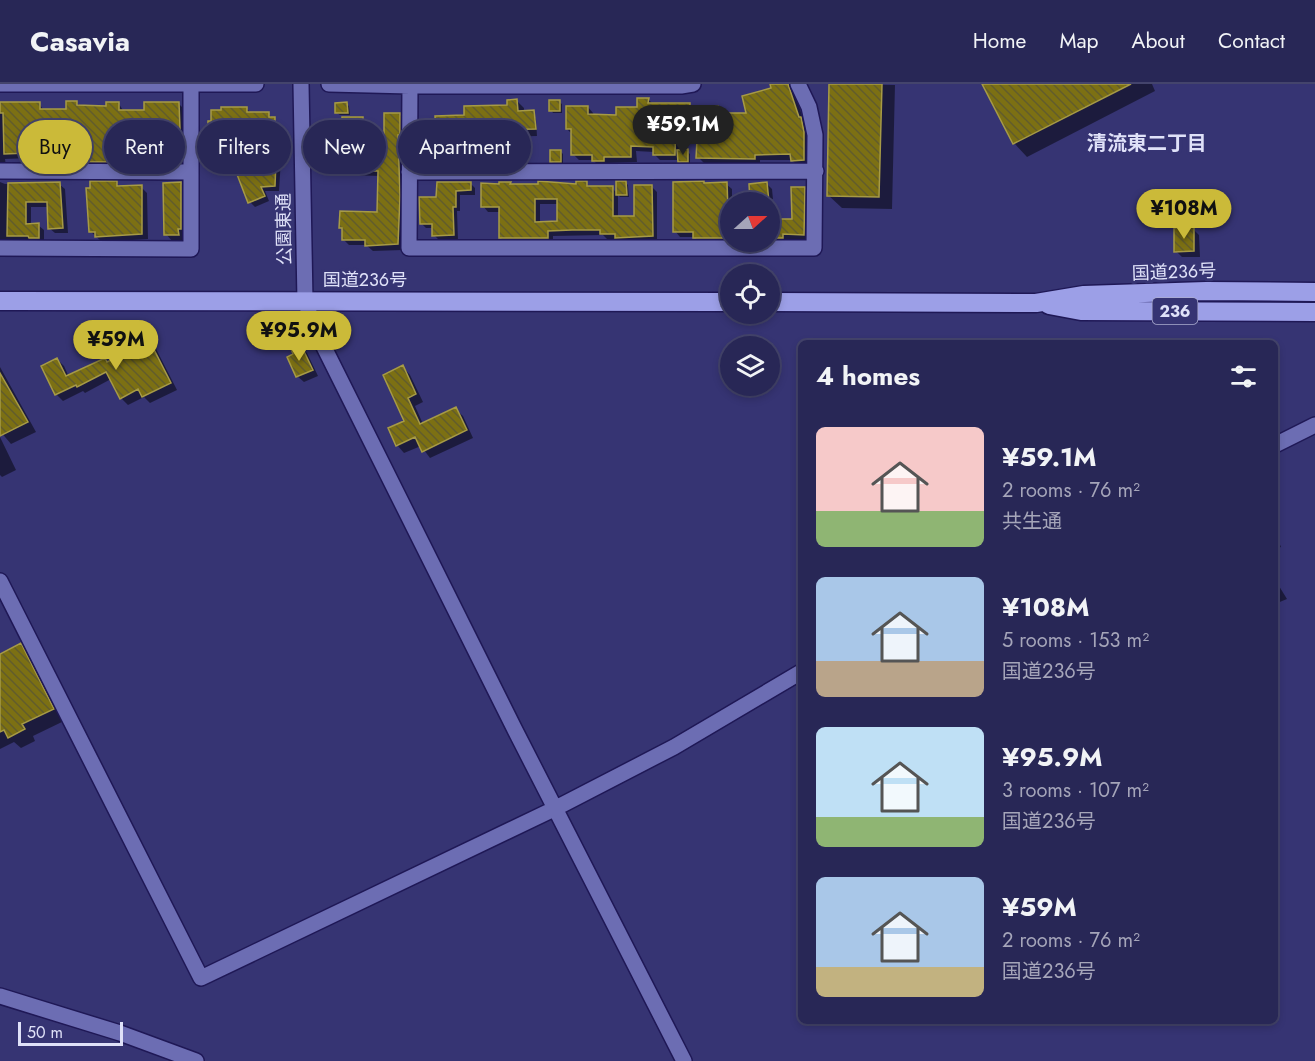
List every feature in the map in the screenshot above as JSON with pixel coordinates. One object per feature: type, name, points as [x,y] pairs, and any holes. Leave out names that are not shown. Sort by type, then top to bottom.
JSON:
[{"type":"highway","name":"国道236号","points":[[780,302],[1035,303],[1084,295],[1206,291],[1315,291]]},
{"type":"highway","name":"国道236号","points":[[0,301],[720,302]]},
{"type":"highway","name":"国道236号","points":[[1035,303],[1080,311],[1315,312]]},
{"type":"street","points":[[0,84],[256,84]]},
{"type":"street","points":[[0,248],[191,249],[191,84]]},
{"type":"street","name":"公園東通","points":[[301,84],[305,301],[315,329],[514,728],[684,1061]]},
{"type":"street","points":[[329,84],[669,86],[693,84]]},
{"type":"street","points":[[410,174],[409,248],[814,248],[815,135],[809,107],[798,84]]},
{"type":"street","points":[[410,85],[410,120]]},
{"type":"street","points":[[0,171],[191,171]]},
{"type":"street","points":[[531,172],[816,171]]},
{"type":"street","points":[[1278,444],[1315,425]]},
{"type":"street","points":[[0,581],[201,978],[556,808],[674,747],[798,674]]},
{"type":"street","points":[[0,996],[120,1033],[195,1061]]},
{"type":"building","points":[[770,84],[788,84],[799,117],[801,117],[804,132],[804,160],[791,161],[790,154],[755,155],[755,159],[696,158],[698,121],[676,121],[675,155],[653,155],[653,147],[631,146],[631,157],[604,157],[604,161],[592,161],[592,155],[571,155],[571,129],[566,129],[566,106],[588,106],[588,114],[616,115],[616,107],[637,107],[637,98],[649,98],[648,103],[690,103],[690,106],[718,106],[718,113],[746,113],[742,96],[771,88]]},
{"type":"building","points":[[829,84],[882,84],[879,197],[827,196]]},
{"type":"building","points":[[982,84],[1131,84],[1013,144]]},
{"type":"building","points":[[517,99],[518,111],[534,110],[536,129],[531,129],[531,120],[435,120],[435,116],[464,115],[464,106],[507,105],[507,100]]},
{"type":"building","points":[[549,100],[560,100],[560,111],[549,111]]},
{"type":"building","points":[[66,101],[77,101],[77,105],[106,106],[106,102],[119,102],[119,110],[144,110],[144,102],[179,102],[180,120],[104,120],[104,162],[92,162],[92,120],[18,120],[18,153],[4,154],[3,113],[0,113],[0,102],[40,102],[40,109],[66,109]]},
{"type":"building","points":[[347,102],[348,113],[335,113],[335,103]]},
{"type":"building","points":[[221,107],[247,107],[247,112],[269,112],[269,117],[275,117],[275,120],[211,120],[211,110],[221,110]]},
{"type":"building","points":[[384,113],[400,113],[400,120],[398,120],[400,196],[398,244],[365,246],[365,240],[342,240],[342,228],[339,228],[340,211],[377,212],[378,174],[386,174],[386,120],[384,120]]},
{"type":"building","points":[[342,117],[363,117],[363,120],[342,120]]},
{"type":"building","points":[[688,149],[688,162],[678,162],[677,150]]},
{"type":"building","points":[[550,150],[561,150],[561,162],[550,162]]},
{"type":"building","points":[[237,174],[275,174],[275,186],[261,187],[265,196],[248,203]]},
{"type":"building","points":[[90,181],[117,181],[117,186],[142,185],[142,234],[95,237],[95,232],[89,232],[86,188],[90,188]]},
{"type":"building","points":[[538,181],[576,184],[576,181],[587,181],[587,186],[613,186],[613,216],[634,216],[634,185],[652,185],[653,236],[615,238],[615,234],[600,234],[600,230],[572,230],[548,231],[548,238],[499,238],[499,207],[481,207],[481,183],[538,184]],"holes":[[[535,199],[557,199],[557,221],[535,222]]]},
{"type":"building","points":[[616,181],[626,181],[627,195],[616,195]]},
{"type":"building","points":[[60,182],[63,228],[48,229],[47,202],[26,202],[26,224],[39,223],[39,238],[7,236],[8,183]]},
{"type":"building","points":[[181,182],[181,229],[178,229],[179,235],[164,235],[163,183]]},
{"type":"building","points":[[437,182],[471,182],[471,190],[456,191],[456,207],[453,207],[454,235],[432,236],[432,224],[420,224],[419,197],[436,197]]},
{"type":"building","points":[[673,182],[727,182],[727,192],[720,192],[720,238],[693,238],[693,232],[673,232]]},
{"type":"building","points":[[767,182],[768,192],[749,192],[749,184]]},
{"type":"building","points":[[791,187],[805,187],[804,235],[783,234],[783,238],[780,238],[780,219],[792,219]]},
{"type":"building","points":[[1194,227],[1194,251],[1174,252],[1174,228]]},
{"type":"building","points":[[143,328],[171,383],[142,397],[138,389],[120,399],[106,372],[55,395],[41,366],[57,358],[66,376],[105,358],[107,362],[140,347],[133,333]]},
{"type":"building","points":[[301,345],[313,370],[296,377],[287,357],[293,354],[291,349]]},
{"type":"building","points":[[403,365],[416,394],[408,398],[420,424],[456,407],[467,430],[422,452],[415,437],[396,446],[388,428],[404,421],[383,375]]},
{"type":"building","points":[[0,373],[28,422],[0,436]]},
{"type":"building","points":[[21,643],[54,709],[22,724],[25,729],[8,738],[4,730],[0,732],[0,654]]},
{"type":"district","name":"清流東二丁目","points":[[1147,143]]}]
